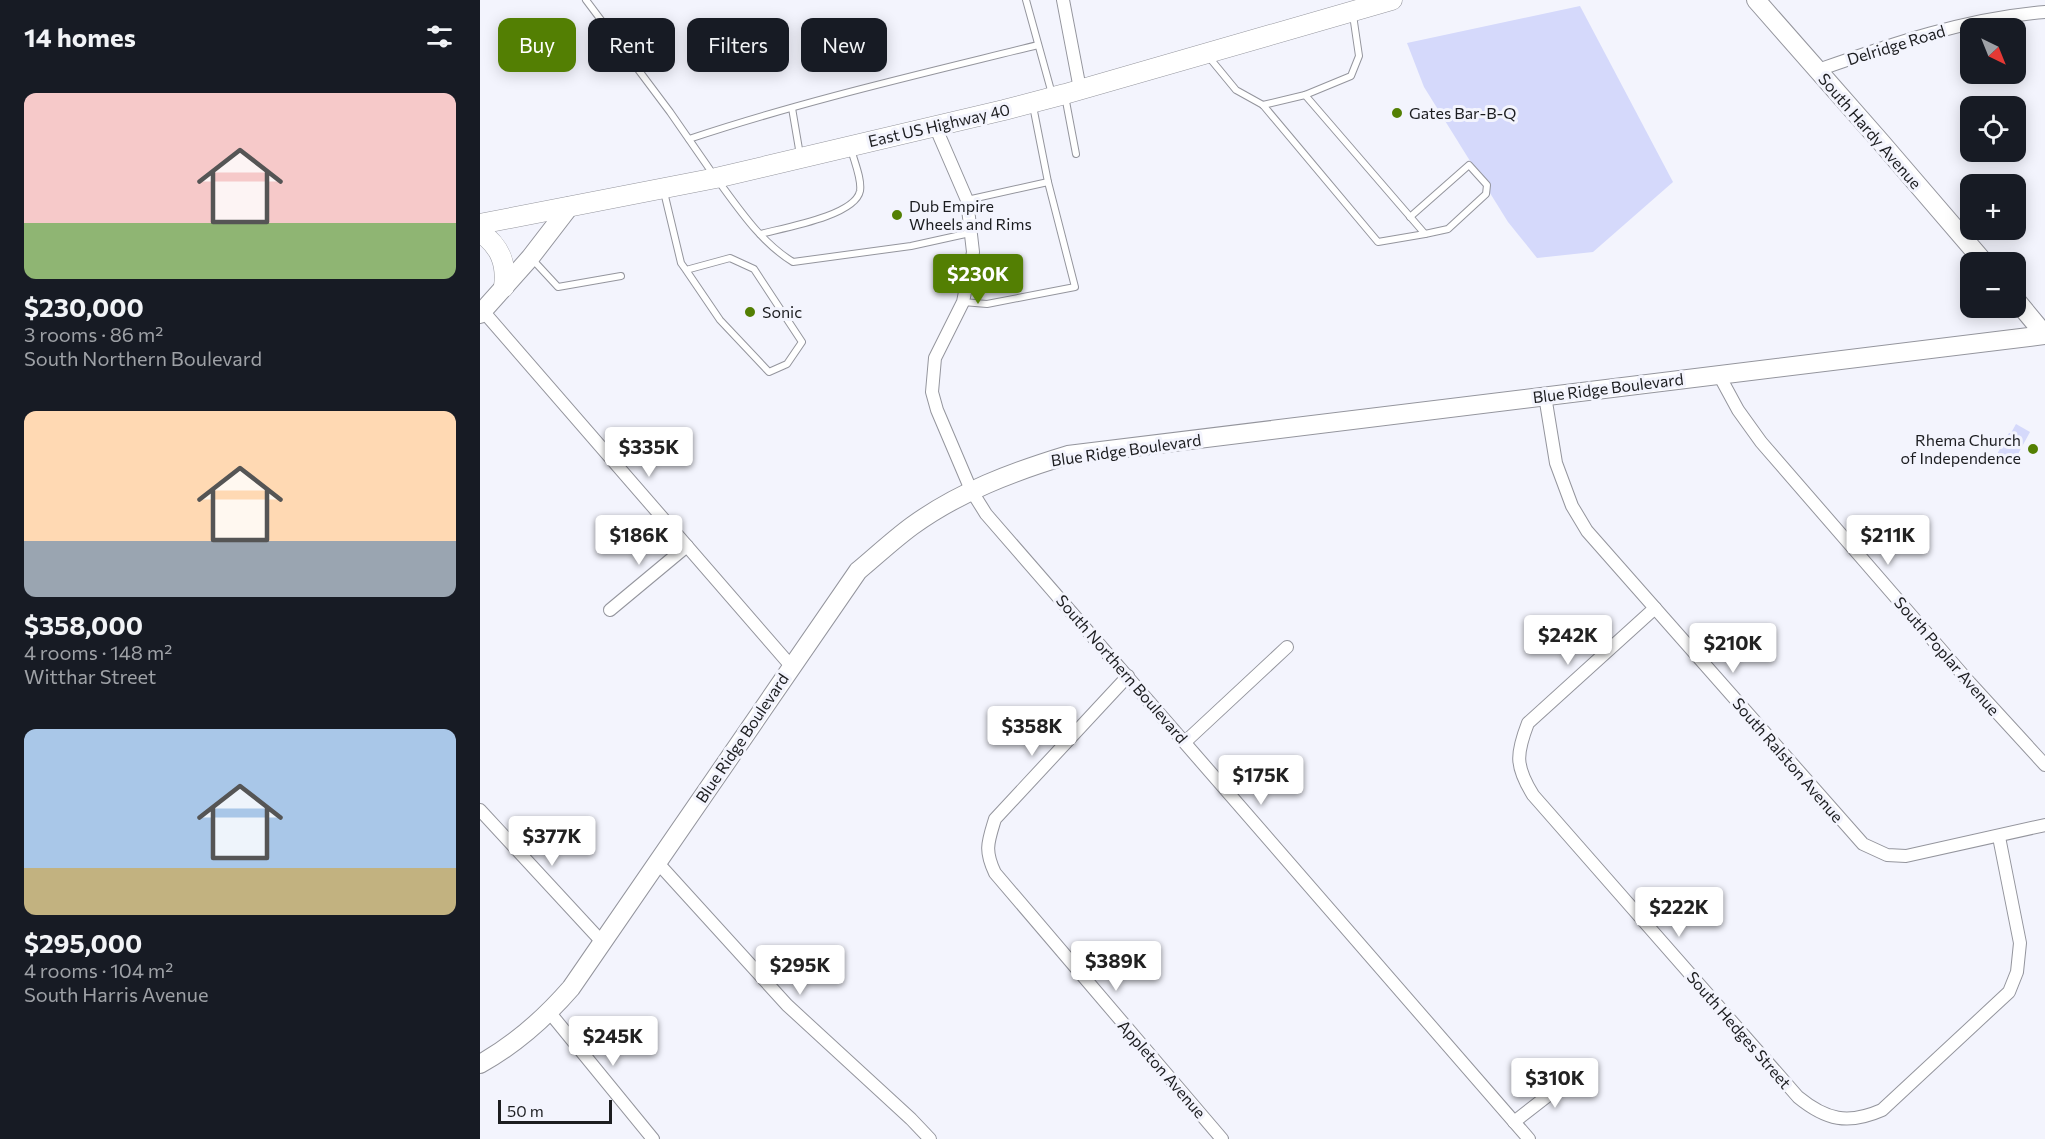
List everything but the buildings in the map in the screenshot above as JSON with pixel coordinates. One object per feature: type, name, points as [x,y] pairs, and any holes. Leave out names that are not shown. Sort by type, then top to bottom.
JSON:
[{"type":"main road","name":"East US Highway 40","points":[[480,224],[716,178],[1032,103],[1392,0]]},
{"type":"main road","points":[[480,232],[492,242],[503,258],[506,271],[504,287]]},
{"type":"street","points":[[1064,0],[1066,93]]},
{"type":"street","name":"South Hardy Avenue","points":[[1756,0],[1975,252]]},
{"type":"street","name":"Delridge Road","points":[[1818,70],[1887,46],[1963,25],[2045,12]]},
{"type":"street","name":"South Northern Boulevard","points":[[935,126],[967,200],[973,252],[963,302],[935,358],[932,392],[937,410],[971,490],[986,514],[1529,1139]]},
{"type":"street","points":[[570,206],[530,258],[482,313],[791,666]]},
{"type":"street","points":[[2026,312],[2045,334]]},
{"type":"street","name":"Blue Ridge Boulevard","points":[[480,1064],[526,1034],[550,1013],[571,988],[858,571],[912,526],[971,490],[1023,468],[1068,455],[2045,334]]},
{"type":"street","name":"South Poplar Avenue","points":[[1719,375],[1738,410],[1761,442],[2045,765]]},
{"type":"street","name":"South Ralston Avenue","points":[[1545,396],[1556,463],[1572,506],[1587,531],[1863,844],[1887,855],[1906,856],[2045,825]]},
{"type":"street","points":[[610,610],[687,546]]},
{"type":"street","name":"South Hedges Street","points":[[1655,608],[1528,723],[1518,749],[1522,777],[1533,795],[1798,1097],[1814,1111],[1847,1120],[1868,1117],[1882,1110],[2009,992],[2018,972],[2020,943],[1999,837]]},
{"type":"street","points":[[1185,742],[1287,647]]},
{"type":"street","name":"Appleton Avenue","points":[[1128,676],[995,819],[987,845],[988,859],[995,873],[1222,1139]]},
{"type":"street","points":[[480,810],[603,943]]},
{"type":"street","points":[[657,862],[787,1005],[930,1139]]},
{"type":"street","points":[[550,1013],[653,1139]]},
{"type":"street","points":[[1514,1122],[1577,1073]]},
{"type":"lane","points":[[586,0],[716,178],[778,253],[793,262],[911,246],[971,233]]},
{"type":"lane","points":[[1026,0],[1038,45],[1066,93],[1076,154]]},
{"type":"lane","points":[[1263,105],[1305,95],[1351,76],[1359,56],[1353,12]]},
{"type":"lane","points":[[689,139],[865,88],[1038,45]]},
{"type":"lane","points":[[1206,53],[1236,90],[1263,105],[1378,242],[1448,229],[1486,194],[1487,185],[1468,165],[1410,217]]},
{"type":"lane","points":[[1305,95],[1425,234]]},
{"type":"lane","points":[[963,302],[987,304],[1075,288],[1048,182],[1032,103]]},
{"type":"lane","points":[[792,108],[800,158]]},
{"type":"lane","points":[[760,234],[834,214],[849,206],[859,195],[861,188],[850,146]]},
{"type":"lane","points":[[967,200],[1048,182]]},
{"type":"lane","points":[[663,188],[681,263],[720,320],[770,372],[787,364],[802,342],[754,269],[730,258],[686,270]]},
{"type":"lane","points":[[530,258],[558,287],[621,276]]},
{"type":"shaded area","points":[[1580,6],[1673,182],[1593,252],[1537,258],[1508,222],[1424,87],[1407,43]]},
{"type":"shaded area","points":[[2016,424],[2030,432],[2012,465],[1996,456]]},
{"type":"place","name":"Gates Bar-B-Q","points":[[1397,113]]},
{"type":"place","name":"Dub Empire Wheels and Rims","points":[[897,215]]},
{"type":"place","name":"Sonic","points":[[750,312]]},
{"type":"place","name":"Rhema Church of Independence","points":[[2033,449]]}]
